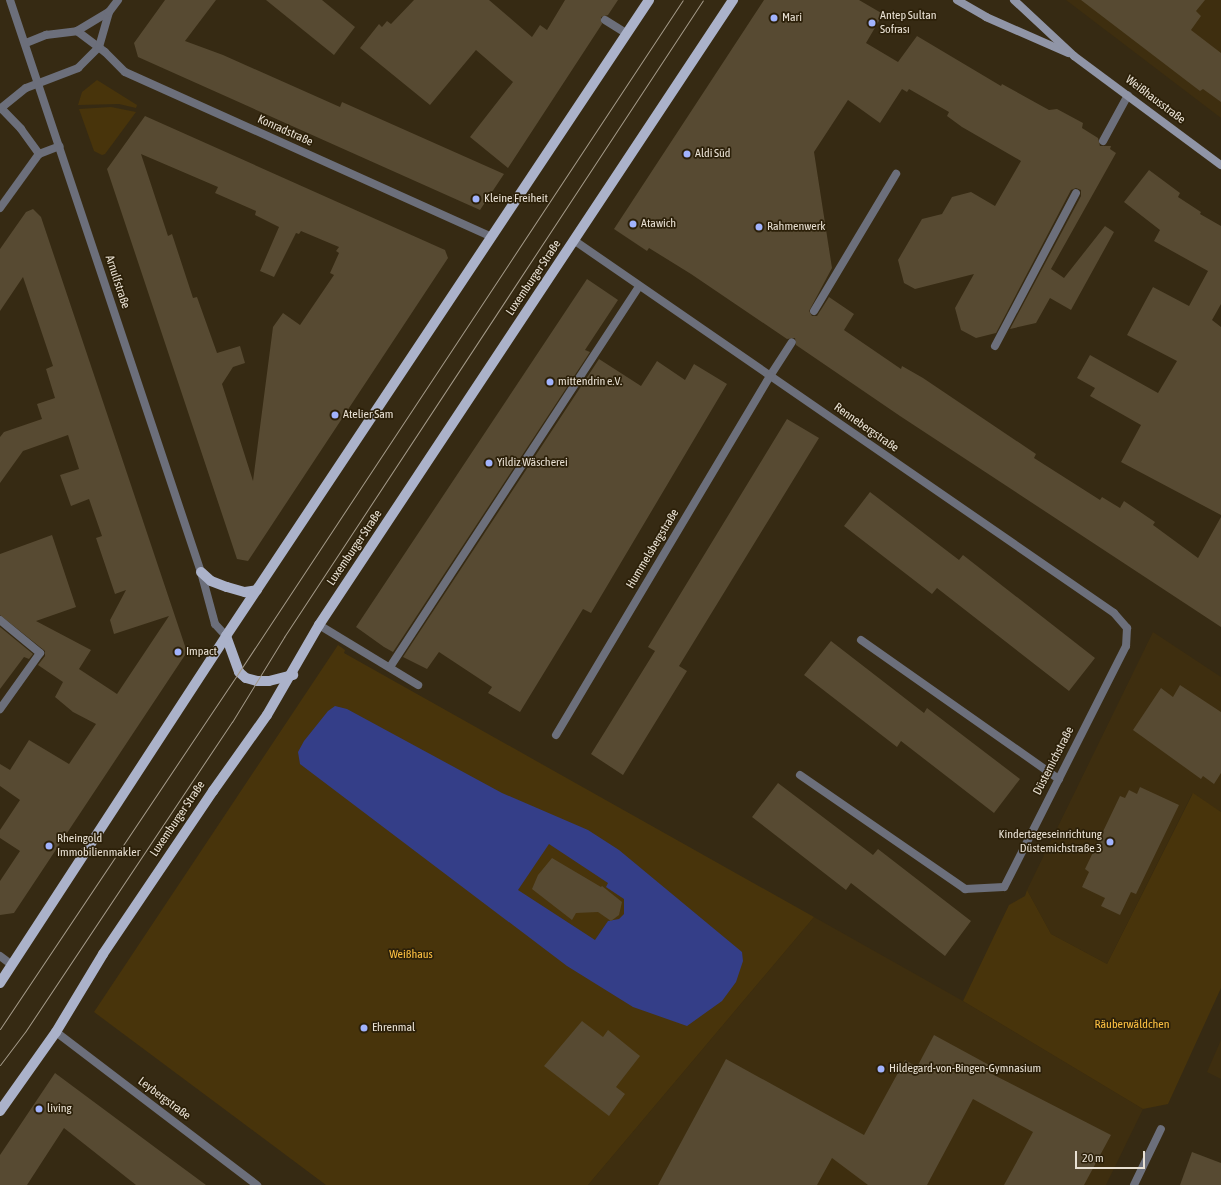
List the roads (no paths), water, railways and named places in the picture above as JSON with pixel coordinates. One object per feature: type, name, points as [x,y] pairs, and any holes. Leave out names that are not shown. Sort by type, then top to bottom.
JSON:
[{"type":"main road","points":[[0,983],[226,636],[648,0]]},
{"type":"main road","name":"Luxemburger Straße","points":[[0,1111],[56,1032],[103,954],[293,675],[319,625],[575,241],[733,0]]},
{"type":"main road","name":"Weißhausstraße","points":[[958,0],[986,17],[1074,56]]},
{"type":"main road","name":"Weißhausstraße","points":[[1014,0],[1074,56],[1221,165]]},
{"type":"main road","points":[[202,572],[211,581],[227,587],[245,592],[257,590]]},
{"type":"main road","points":[[226,636],[239,672],[246,678],[257,681],[269,681],[293,675]]},
{"type":"street","name":"Arnulfstraße","points":[[10,0],[26,43],[202,572],[215,624],[226,636]]},
{"type":"street","points":[[39,154],[21,129],[0,109],[26,88],[78,68],[99,47],[109,12],[118,0]]},
{"type":"street","points":[[26,43],[46,35],[77,31],[109,12]]},
{"type":"street","points":[[606,20],[626,33]]},
{"type":"street","name":"Konradstraße","points":[[77,31],[99,47],[125,72],[492,237]]},
{"type":"street","points":[[1103,141],[1128,95]]},
{"type":"street","points":[[0,208],[39,154],[60,146]]},
{"type":"street","points":[[814,312],[896,174]]},
{"type":"street","points":[[995,346],[1076,193]]},
{"type":"street","name":"Rennebergstraße","points":[[575,241],[1114,613],[1127,628],[1126,646]]},
{"type":"street","points":[[390,668],[640,287]]},
{"type":"street","name":"Hummelsbergstraße","points":[[556,735],[770,376],[792,342]]},
{"type":"street","points":[[0,620],[40,653],[0,709]]},
{"type":"street","points":[[319,625],[418,685]]},
{"type":"street","points":[[861,640],[1059,779]]},
{"type":"street","name":"Düstemichstraße","points":[[800,775],[965,889],[1004,887],[1126,646]]},
{"type":"street","points":[[0,956],[12,965]]},
{"type":"street","name":"Leybergstraße","points":[[56,1032],[257,1185]]},
{"type":"street","points":[[1134,1185],[1161,1129]]},
{"type":"tram line","points":[[0,1029],[239,672],[683,0]]},
{"type":"tram line","points":[[0,1065],[25,1032],[232,722],[284,637],[703,0]]},
{"type":"place","name":"Mari","points":[[774,18]]},
{"type":"place","name":"Antep Sultan Sofrası","points":[[872,23]]},
{"type":"place","name":"Aldi Süd","points":[[687,154]]},
{"type":"place","name":"Kleine Freiheit","points":[[476,199]]},
{"type":"place","name":"Atawich","points":[[633,224]]},
{"type":"place","name":"Rahmenwerk","points":[[759,227]]},
{"type":"place","name":"mittendrin e.V.","points":[[550,382]]},
{"type":"place","name":"Atelier Sam","points":[[335,415]]},
{"type":"place","name":"Yildiz Wäscherei","points":[[489,463]]},
{"type":"place","name":"Impact","points":[[178,652]]},
{"type":"place","name":"Kindertageseinrichtung Düstemichstraße 3","points":[[1110,842]]},
{"type":"place","name":"Rheingold Immobilienmakler","points":[[49,846]]},
{"type":"place","name":"Ehrenmal","points":[[364,1028]]},
{"type":"place","name":"Hildegard-von-Bingen-Gymnasium","points":[[881,1069]]},
{"type":"place","name":"living","points":[[39,1109]]},
{"type":"park label","name":"Weißhaus","points":[[411,955]]},
{"type":"park label","name":"Räuberwäldchen","points":[[1132,1025]]}]
